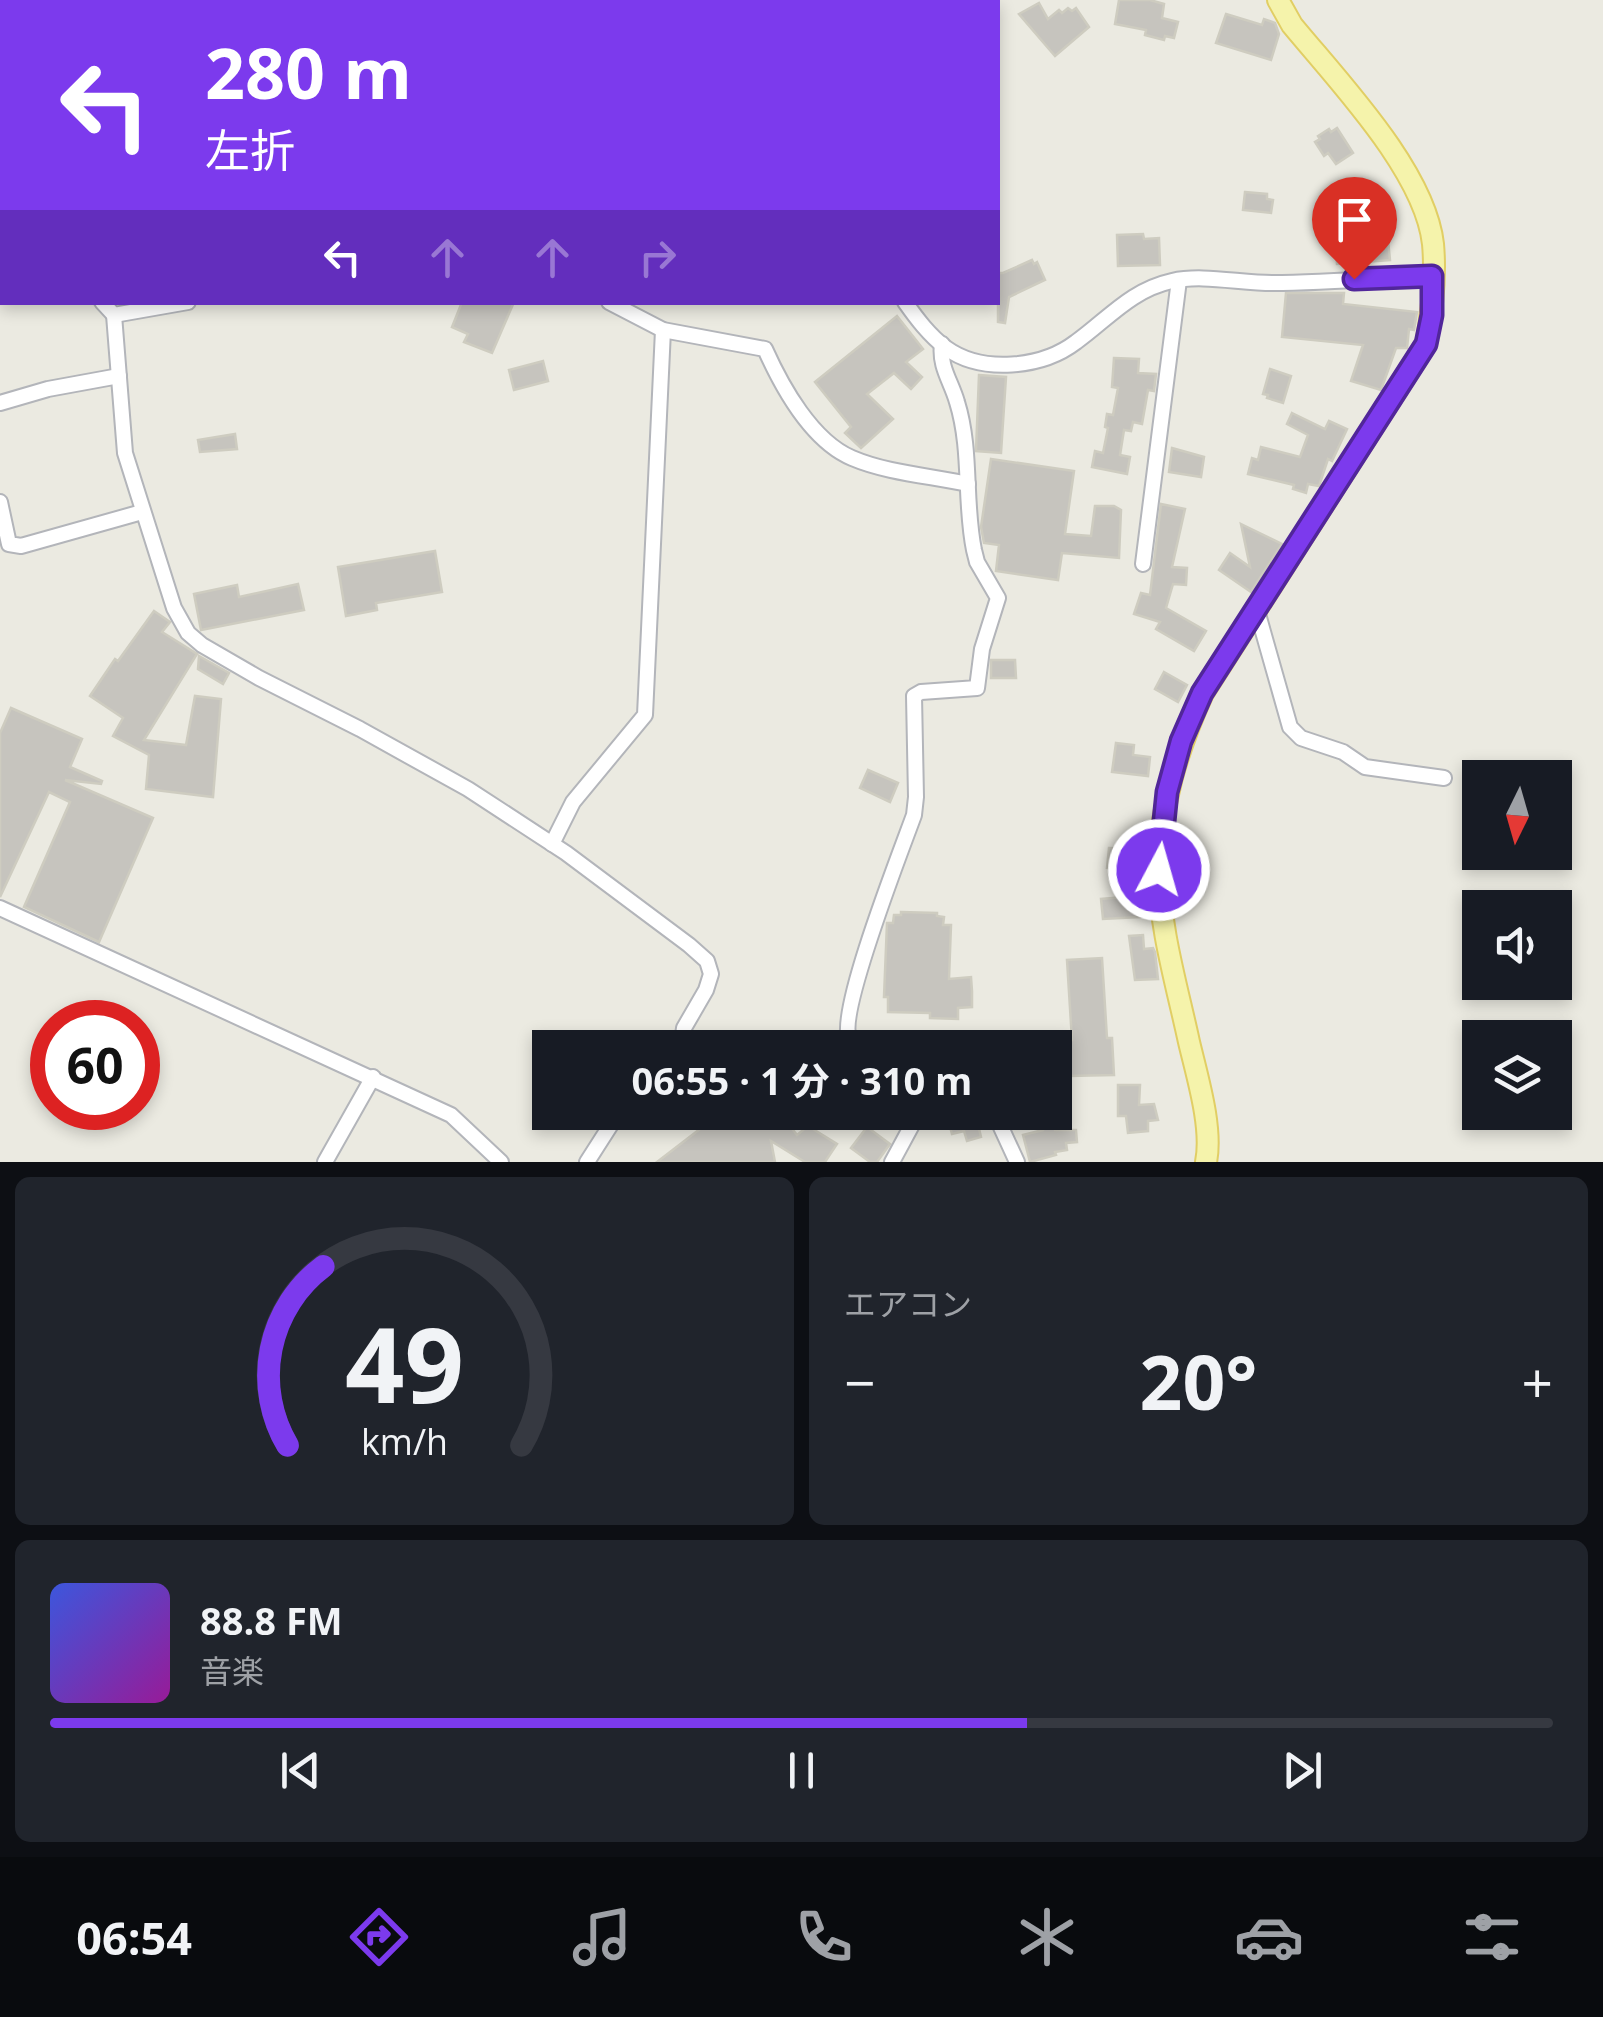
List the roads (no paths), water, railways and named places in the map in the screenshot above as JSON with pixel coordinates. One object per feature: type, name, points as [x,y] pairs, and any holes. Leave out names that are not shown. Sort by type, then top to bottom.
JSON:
[{"type":"main road","points":[[1206,1162],[1203,1104],[1166,933],[1159,870],[1167,792],[1181,741],[1202,693],[1426,344],[1432,315],[1433,244],[1427,219],[1402,164],[1292,25],[1278,0]]},
{"type":"street","points":[[907,305],[929,334],[962,357],[994,364],[1036,362],[1074,344],[1124,301],[1179,280],[1274,283],[1432,276]]},
{"type":"street","points":[[1143,564],[1179,280]]},
{"type":"street","points":[[105,305],[114,315],[126,453],[174,608],[188,632],[202,645],[452,780],[552,844],[689,944],[710,966],[706,990],[689,1017],[686,1030]]},
{"type":"street","points":[[114,315],[171,305]]},
{"type":"street","points":[[615,305],[663,330],[765,349],[780,384],[809,424],[850,458],[968,484]]},
{"type":"street","points":[[552,844],[573,802],[645,715],[663,330]]},
{"type":"street","points":[[847,1030],[876,920],[914,815],[914,696],[921,692],[977,688],[982,649],[998,604],[996,592],[977,562],[971,537],[962,422],[956,396],[942,370],[942,344]]},
{"type":"street","points":[[0,403],[48,389],[119,376]]},
{"type":"street","points":[[0,502],[9,544],[21,546],[142,512]]},
{"type":"street","points":[[1256,607],[1290,727],[1301,738],[1343,752],[1365,767],[1444,778]]},
{"type":"street","points":[[0,908],[451,1115],[501,1162]]},
{"type":"street","points":[[325,1162],[373,1077]]},
{"type":"street","points":[[587,1162],[607,1130]]},
{"type":"street","points":[[892,1162],[909,1130]]},
{"type":"street","points":[[1002,1130],[1017,1162]]}]
